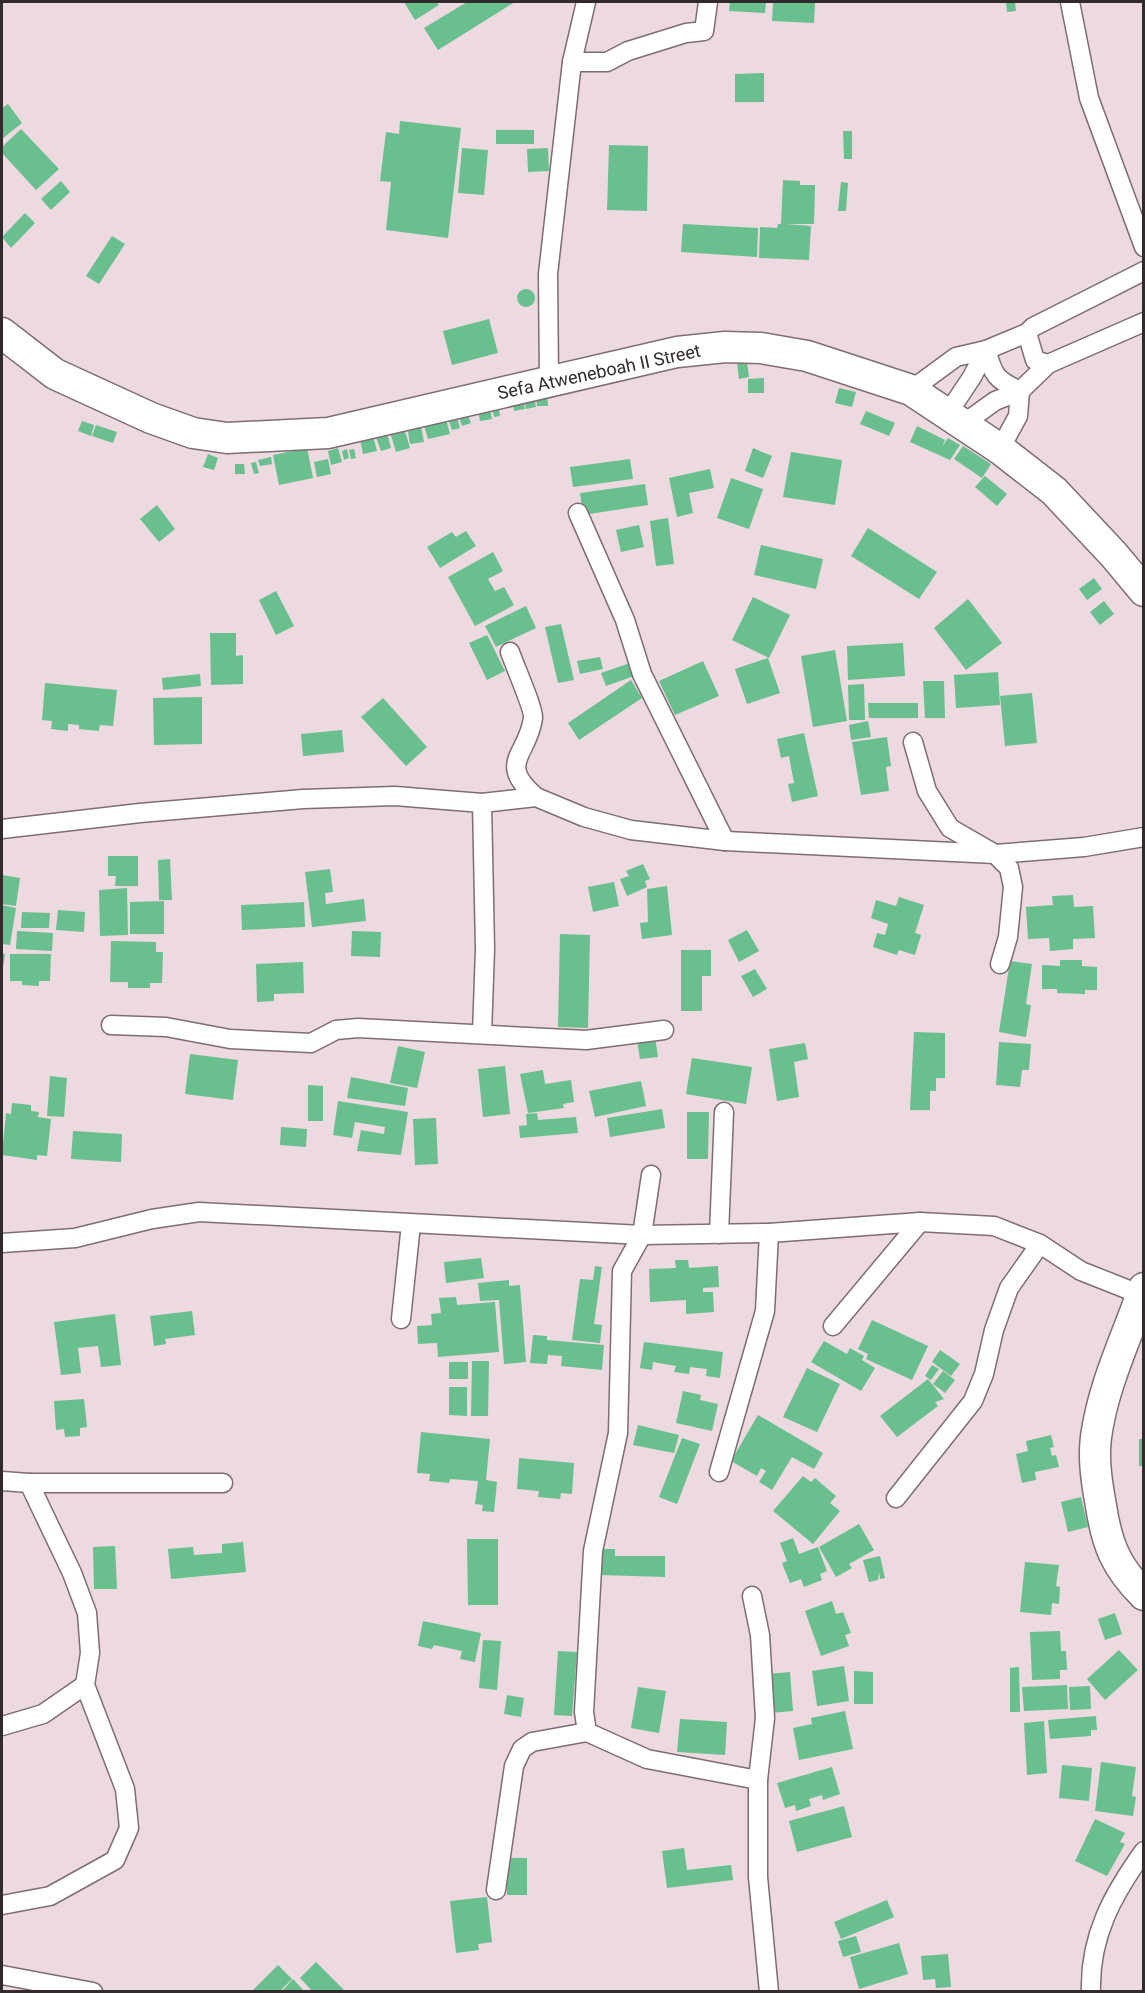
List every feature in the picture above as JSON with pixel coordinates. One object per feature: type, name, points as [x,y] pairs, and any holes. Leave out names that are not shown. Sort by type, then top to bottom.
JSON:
[{"type":"main road","name":"Sefa Atweneboah II Street","points":[[2,333],[55,374],[151,418],[193,433],[227,438],[328,433],[677,352],[725,347],[761,348],[807,356],[911,390],[1000,449],[1054,491],[1114,555],[1143,591]]},
{"type":"main road","points":[[1143,1293],[1112,1373],[1096,1438],[1096,1478],[1104,1530],[1122,1573],[1143,1595]]},
{"type":"street","points":[[549,380],[548,273],[572,62],[586,2]]},
{"type":"street","points":[[572,62],[607,62],[628,51],[686,33],[704,31],[708,2]]},
{"type":"street","points":[[1070,2],[1089,98],[1143,247]]},
{"type":"street","points":[[911,390],[956,357],[986,350],[1027,333],[1033,327],[1143,271]]},
{"type":"street","points":[[955,419],[1020,391],[1048,364],[1143,322]]},
{"type":"street","points":[[1027,333],[1035,360],[1048,364]]},
{"type":"street","points":[[986,350],[993,374],[1000,381],[1020,391]]},
{"type":"street","points":[[955,419],[986,350]]},
{"type":"street","points":[[1000,449],[1018,416],[1020,391]]},
{"type":"street","points":[[578,513],[625,620],[642,674],[725,841]]},
{"type":"street","points":[[510,652],[533,717],[516,764],[515,775],[521,784],[536,797],[584,817],[631,830],[725,841],[995,854],[1084,847],[1143,837]]},
{"type":"street","points":[[913,742],[927,791],[950,828],[995,854],[1009,868],[1013,887],[1008,938],[1000,964]]},
{"type":"street","points":[[2,829],[140,813],[303,799],[395,796],[482,803],[536,797]]},
{"type":"street","points":[[482,803],[485,949],[482,1034]]},
{"type":"street","points":[[111,1025],[166,1027],[230,1039],[311,1043],[336,1030],[358,1028],[586,1040],[664,1030]]},
{"type":"street","points":[[719,1234],[724,1112]]},
{"type":"street","points":[[587,1732],[584,1712],[593,1551],[618,1433],[622,1271],[642,1235],[651,1175]]},
{"type":"street","points":[[2,1243],[75,1238],[152,1219],[200,1212],[642,1235],[769,1233],[863,1224],[920,1222],[994,1226],[1041,1244],[1081,1271],[1143,1293]]},
{"type":"street","points":[[833,1326],[920,1222]]},
{"type":"street","points":[[401,1319],[411,1224]]},
{"type":"street","points":[[719,1472],[765,1311],[769,1233]]},
{"type":"street","points":[[896,1498],[973,1401],[984,1374],[994,1330],[1009,1288],[1041,1244]]},
{"type":"street","points":[[2,1481],[223,1483]]},
{"type":"street","points":[[2,1905],[50,1896],[115,1860],[129,1828],[125,1789],[85,1686],[90,1653],[87,1613],[72,1573],[29,1483]]},
{"type":"street","points":[[752,1596],[760,1635],[765,1718],[758,1780],[758,1877],[769,1992]]},
{"type":"street","points":[[2,1726],[43,1714],[85,1686]]},
{"type":"street","points":[[496,1890],[514,1766],[522,1749],[532,1742],[587,1732],[647,1759],[758,1780]]},
{"type":"street","points":[[1091,1992],[1090,1969],[1099,1930],[1111,1902],[1143,1851]]},
{"type":"street","points":[[2,1975],[93,1992]]},
{"type":"building","points":[[404,2],[437,2],[439,5],[415,20]]},
{"type":"building","points":[[467,2],[515,2],[438,50],[424,28]]},
{"type":"building","points":[[730,2],[766,2],[765,13],[729,11]]},
{"type":"building","points":[[773,2],[815,2],[814,23],[772,21]]},
{"type":"building","points":[[1006,2],[1015,2],[1016,11],[1007,12]]},
{"type":"building","points":[[764,73],[764,102],[735,102],[735,74]]},
{"type":"building","points":[[8,104],[22,123],[2,139],[2,108]]},
{"type":"building","points":[[400,121],[461,128],[448,238],[386,230],[391,182],[380,181],[386,132],[399,134]]},
{"type":"building","points":[[21,129],[59,169],[36,190],[2,153],[2,147]]},
{"type":"building","points":[[496,130],[534,130],[534,144],[496,144]]},
{"type":"building","points":[[843,131],[852,131],[852,159],[844,159]]},
{"type":"building","points":[[609,145],[648,146],[647,211],[607,210]]},
{"type":"building","points":[[462,148],[488,150],[484,195],[458,193]]},
{"type":"building","points":[[548,148],[549,171],[528,172],[527,149]]},
{"type":"building","points":[[783,180],[800,181],[800,185],[815,185],[814,224],[786,224],[811,226],[809,260],[759,258],[760,227],[777,228],[778,224],[781,224]]},
{"type":"building","points":[[61,181],[70,192],[51,210],[41,199]]},
{"type":"building","points":[[841,182],[848,183],[846,211],[838,211]]},
{"type":"building","points":[[25,213],[35,223],[11,248],[2,237]]},
{"type":"building","points":[[683,224],[758,228],[757,257],[681,252]]},
{"type":"building","points":[[112,236],[125,244],[99,284],[86,276]]},
{"type":"building","points":[[526,289],[532,292],[535,298],[532,304],[526,307],[520,304],[517,298],[520,292]]},
{"type":"building","points":[[489,319],[498,353],[452,365],[443,331]]},
{"type":"building","points":[[747,362],[749,377],[739,379],[737,363]]},
{"type":"building","points":[[764,378],[764,393],[748,393],[748,379]]},
{"type":"building","points":[[839,388],[856,392],[852,407],[835,403]]},
{"type":"building","points":[[533,391],[536,407],[526,409],[523,393]]},
{"type":"building","points":[[522,394],[525,409],[514,411],[512,395]]},
{"type":"building","points":[[547,394],[548,406],[537,406],[536,395]]},
{"type":"building","points":[[491,401],[499,408],[500,416],[494,417]]},
{"type":"building","points":[[489,403],[492,419],[480,421],[477,405]]},
{"type":"building","points":[[465,408],[471,423],[462,426],[457,411]]},
{"type":"building","points":[[455,410],[460,428],[452,430],[446,413]]},
{"type":"building","points":[[866,411],[895,423],[889,436],[860,424]]},
{"type":"building","points":[[445,416],[450,434],[428,439],[423,422]]},
{"type":"building","points":[[419,417],[424,442],[410,444],[406,419]]},
{"type":"building","points":[[82,421],[94,425],[91,436],[78,431]]},
{"type":"building","points":[[96,425],[117,432],[113,443],[92,436]]},
{"type":"building","points":[[403,425],[410,448],[396,452],[389,429]]},
{"type":"building","points":[[917,426],[945,440],[942,447],[948,438],[960,445],[950,460],[910,442]]},
{"type":"building","points":[[387,433],[391,448],[381,451],[376,437]]},
{"type":"building","points":[[373,436],[377,451],[363,454],[360,439]]},
{"type":"building","points":[[963,446],[991,464],[982,478],[954,459]]},
{"type":"building","points":[[307,448],[313,478],[279,485],[273,455]]},
{"type":"building","points":[[338,448],[342,462],[331,465],[328,451]]},
{"type":"building","points":[[753,448],[772,456],[763,478],[745,471]]},
{"type":"building","points":[[347,449],[349,458],[344,460],[342,451]]},
{"type":"building","points":[[354,449],[356,458],[351,459],[349,450]]},
{"type":"building","points":[[791,452],[842,460],[835,505],[783,497]]},
{"type":"building","points":[[208,454],[218,458],[214,470],[203,467]]},
{"type":"building","points":[[271,457],[272,464],[260,466],[258,460]]},
{"type":"building","points":[[328,459],[331,474],[317,477],[314,462]]},
{"type":"building","points":[[630,459],[633,479],[573,487],[570,467]]},
{"type":"building","points":[[256,462],[259,473],[254,474],[251,463]]},
{"type":"building","points":[[235,464],[244,464],[245,474],[235,474]]},
{"type":"building","points":[[710,469],[714,488],[689,493],[693,513],[677,517],[669,478]]},
{"type":"building","points":[[985,476],[1007,494],[997,506],[975,487]]},
{"type":"building","points":[[731,478],[763,489],[749,529],[717,518]]},
{"type":"building","points":[[645,484],[648,505],[583,515],[580,493]]},
{"type":"building","points":[[157,505],[175,529],[159,542],[140,519]]},
{"type":"building","points":[[668,518],[674,564],[656,566],[650,521]]},
{"type":"building","points":[[639,525],[644,547],[621,552],[616,530]]},
{"type":"building","points":[[868,528],[937,572],[919,599],[851,556]]},
{"type":"building","points":[[466,531],[476,546],[440,568],[427,547],[452,532],[456,537]]},
{"type":"building","points":[[761,545],[823,559],[816,589],[754,575]]},
{"type":"building","points":[[493,552],[503,571],[488,579],[495,591],[504,587],[514,605],[475,626],[448,577]]},
{"type":"building","points":[[1094,578],[1102,589],[1087,600],[1079,589]]},
{"type":"building","points":[[276,591],[294,626],[276,635],[259,600]]},
{"type":"building","points":[[753,597],[790,615],[769,658],[732,640]]},
{"type":"building","points":[[968,599],[1002,643],[966,670],[934,628]]},
{"type":"building","points":[[1104,601],[1114,614],[1100,625],[1090,612]]},
{"type":"building","points":[[526,606],[536,628],[496,647],[485,626]]},
{"type":"building","points":[[561,624],[574,680],[558,683],[545,627]]},
{"type":"building","points":[[210,633],[236,633],[236,656],[243,655],[243,684],[211,685]]},
{"type":"building","points":[[487,635],[505,671],[487,680],[469,643]]},
{"type":"building","points":[[903,643],[905,676],[848,680],[847,646]]},
{"type":"building","points":[[835,650],[847,721],[813,727],[801,656]]},
{"type":"building","points":[[600,657],[603,669],[580,674],[577,661]]},
{"type":"building","points":[[768,658],[780,693],[747,704],[735,669]]},
{"type":"building","points":[[703,661],[719,696],[675,715],[659,681]]},
{"type":"building","points":[[630,663],[634,676],[606,686],[601,673]]},
{"type":"building","points":[[998,672],[1000,705],[956,708],[954,675]]},
{"type":"building","points":[[200,674],[201,686],[163,690],[162,678]]},
{"type":"building","points":[[631,680],[642,698],[579,740],[568,723]]},
{"type":"building","points":[[923,681],[944,681],[945,718],[925,718]]},
{"type":"building","points":[[45,683],[117,690],[113,726],[100,725],[99,731],[79,729],[79,725],[68,724],[68,731],[51,729],[52,721],[42,720]]},
{"type":"building","points":[[864,684],[865,720],[849,720],[848,685]]},
{"type":"building","points":[[1032,693],[1037,743],[1005,746],[1000,696]]},
{"type":"building","points":[[202,697],[202,744],[154,745],[153,698]]},
{"type":"building","points":[[383,698],[427,747],[406,766],[361,717]]},
{"type":"building","points":[[868,703],[918,703],[918,718],[869,718]]},
{"type":"building","points":[[868,721],[871,737],[851,740],[849,725]]},
{"type":"building","points":[[342,730],[344,752],[303,756],[301,734]]},
{"type":"building","points":[[804,733],[818,796],[792,802],[788,784],[794,783],[789,756],[781,758],[777,739]]},
{"type":"building","points":[[887,737],[891,766],[886,767],[889,791],[861,795],[852,742]]},
{"type":"building","points":[[108,856],[138,856],[138,886],[115,886],[116,876],[108,876]]},
{"type":"building","points":[[170,859],[172,900],[159,900],[158,860]]},
{"type":"building","points":[[643,864],[650,879],[645,881],[647,887],[627,896],[620,879],[629,876],[626,871]]},
{"type":"building","points":[[330,869],[333,892],[325,893],[326,904],[364,899],[366,921],[312,927],[305,872]]},
{"type":"building","points":[[2,875],[20,878],[16,906],[2,904]]},
{"type":"building","points":[[614,882],[619,906],[593,912],[588,887]]},
{"type":"building","points":[[667,886],[672,935],[642,939],[640,923],[648,922],[647,889]]},
{"type":"building","points":[[127,888],[128,935],[100,936],[99,890]]},
{"type":"building","points":[[1073,895],[1074,907],[1093,906],[1095,938],[1073,939],[1073,949],[1050,951],[1049,938],[1028,939],[1026,907],[1053,905],[1052,896]]},
{"type":"building","points":[[899,897],[924,905],[915,933],[921,935],[915,955],[899,950],[897,955],[873,947],[877,933],[885,935],[888,924],[871,918],[876,900],[896,906]]},
{"type":"building","points":[[164,901],[164,934],[130,934],[130,902]]},
{"type":"building","points":[[304,902],[305,927],[242,930],[241,905]]},
{"type":"building","points":[[2,905],[16,908],[10,945],[2,944]]},
{"type":"building","points":[[58,910],[85,912],[84,932],[56,930]]},
{"type":"building","points":[[22,912],[50,913],[49,928],[21,928]]},
{"type":"building","points":[[747,930],[759,951],[739,962],[728,940]]},
{"type":"building","points":[[17,931],[53,933],[52,951],[16,949]]},
{"type":"building","points":[[352,931],[381,932],[380,957],[351,956]]},
{"type":"building","points":[[560,934],[590,935],[588,1028],[558,1027]]},
{"type":"building","points":[[111,941],[156,942],[156,952],[163,952],[162,983],[150,983],[150,988],[128,988],[128,982],[110,982]]},
{"type":"building","points":[[681,950],[711,950],[711,976],[702,976],[702,1011],[681,1011]]},
{"type":"building","points":[[2,953],[5,954],[3,968],[2,968]]},
{"type":"building","points":[[10,954],[51,954],[50,981],[39,981],[39,986],[22,985],[22,981],[10,981]]},
{"type":"building","points":[[1060,960],[1082,960],[1082,966],[1097,967],[1097,990],[1085,990],[1085,994],[1057,993],[1057,989],[1042,989],[1042,965],[1060,966]]},
{"type":"building","points":[[1010,961],[1032,964],[1026,1004],[1031,1005],[1026,1037],[999,1032]]},
{"type":"building","points":[[303,962],[304,993],[274,994],[274,1001],[257,1002],[256,964]]},
{"type":"building","points":[[755,969],[767,989],[753,997],[741,976]]},
{"type":"building","points":[[914,1032],[945,1033],[945,1078],[936,1078],[936,1091],[930,1091],[930,1110],[910,1110]]},
{"type":"building","points":[[655,1037],[658,1057],[640,1059],[637,1040]]},
{"type":"building","points":[[999,1042],[1031,1044],[1029,1070],[1022,1070],[1020,1087],[996,1085]]},
{"type":"building","points":[[805,1043],[808,1059],[794,1062],[799,1097],[777,1101],[769,1049]]},
{"type":"building","points":[[398,1046],[425,1052],[417,1088],[390,1083]]},
{"type":"building","points":[[190,1054],[238,1060],[233,1100],[185,1094]]},
{"type":"building","points":[[692,1058],[752,1067],[746,1104],[686,1094]]},
{"type":"building","points":[[505,1066],[510,1114],[483,1117],[478,1069]]},
{"type":"building","points":[[543,1070],[545,1084],[571,1080],[574,1102],[563,1104],[564,1108],[528,1113],[520,1074]]},
{"type":"building","points":[[50,1076],[67,1078],[64,1117],[47,1116]]},
{"type":"building","points":[[351,1077],[408,1088],[405,1106],[347,1098]]},
{"type":"building","points":[[641,1081],[646,1106],[595,1117],[589,1091]]},
{"type":"building","points":[[308,1085],[323,1086],[323,1121],[308,1121]]},
{"type":"building","points":[[338,1101],[408,1112],[401,1155],[357,1151],[361,1130],[384,1134],[385,1127],[355,1122],[352,1138],[333,1135]]},
{"type":"building","points":[[12,1103],[31,1105],[31,1111],[39,1112],[38,1117],[51,1119],[47,1156],[37,1155],[37,1160],[2,1155],[6,1113],[11,1114]]},
{"type":"building","points":[[662,1109],[665,1128],[610,1137],[607,1118]]},
{"type":"building","points":[[687,1112],[709,1112],[708,1159],[687,1159]]},
{"type":"building","points":[[537,1113],[538,1120],[576,1117],[578,1133],[520,1138],[519,1126],[527,1125],[526,1114]]},
{"type":"building","points":[[436,1118],[438,1164],[415,1165],[413,1119]]},
{"type":"building","points":[[281,1127],[307,1129],[306,1147],[280,1145]]},
{"type":"building","points":[[73,1131],[122,1134],[121,1162],[71,1159]]},
{"type":"building","points":[[481,1258],[484,1278],[446,1283],[444,1262]]},
{"type":"building","points":[[675,1260],[688,1260],[689,1268],[718,1266],[719,1287],[703,1288],[703,1292],[713,1292],[714,1312],[686,1314],[686,1300],[650,1302],[649,1269],[676,1268]]},
{"type":"building","points":[[595,1266],[602,1267],[594,1324],[602,1325],[600,1343],[572,1340],[580,1279],[593,1280]]},
{"type":"building","points":[[509,1280],[509,1286],[520,1285],[526,1362],[504,1364],[499,1300],[480,1301],[478,1283]]},
{"type":"building","points":[[456,1297],[457,1305],[495,1302],[499,1352],[438,1357],[437,1343],[418,1344],[417,1326],[432,1325],[431,1314],[441,1313],[439,1298]]},
{"type":"building","points":[[192,1311],[195,1335],[165,1339],[166,1344],[154,1346],[150,1316]]},
{"type":"building","points":[[115,1314],[121,1365],[101,1367],[98,1346],[78,1348],[81,1373],[61,1375],[54,1322]]},
{"type":"building","points":[[872,1320],[928,1346],[912,1380],[866,1359],[868,1354],[858,1349]]},
{"type":"building","points":[[533,1335],[547,1336],[547,1340],[604,1345],[602,1370],[561,1366],[562,1356],[548,1355],[547,1364],[530,1363]]},
{"type":"building","points":[[824,1341],[847,1354],[850,1348],[864,1356],[862,1360],[875,1368],[861,1391],[811,1362]]},
{"type":"building","points":[[644,1342],[723,1352],[720,1378],[706,1376],[707,1369],[690,1367],[689,1374],[674,1372],[676,1366],[653,1362],[652,1370],[640,1368]]},
{"type":"building","points":[[940,1350],[960,1364],[951,1376],[932,1362]]},
{"type":"building","points":[[472,1361],[489,1361],[488,1416],[471,1416]]},
{"type":"building","points":[[449,1362],[468,1362],[468,1379],[449,1379]]},
{"type":"building","points":[[932,1365],[939,1369],[931,1380],[925,1376]]},
{"type":"building","points":[[807,1368],[840,1384],[817,1432],[783,1417]]},
{"type":"building","points":[[943,1371],[955,1380],[945,1393],[933,1384]]},
{"type":"building","points":[[928,1379],[944,1399],[935,1402],[938,1406],[897,1437],[880,1416]]},
{"type":"building","points":[[449,1387],[467,1387],[467,1416],[449,1415]]},
{"type":"building","points":[[683,1391],[701,1395],[700,1400],[718,1404],[712,1431],[676,1423]]},
{"type":"building","points":[[84,1399],[87,1427],[80,1428],[80,1436],[65,1437],[64,1429],[56,1430],[54,1401]]},
{"type":"building","points":[[758,1415],[823,1453],[814,1469],[792,1457],[772,1490],[759,1482],[766,1471],[761,1468],[757,1476],[731,1461]]},
{"type":"building","points":[[638,1425],[679,1435],[674,1453],[633,1445]]},
{"type":"building","points":[[421,1432],[490,1439],[486,1480],[497,1482],[494,1512],[482,1511],[483,1505],[475,1504],[478,1481],[450,1479],[449,1483],[429,1481],[430,1474],[417,1473]]},
{"type":"building","points":[[1051,1435],[1054,1447],[1050,1448],[1052,1456],[1056,1455],[1059,1467],[1035,1472],[1036,1480],[1022,1483],[1016,1454],[1028,1451],[1026,1441]]},
{"type":"building","points":[[682,1438],[700,1444],[677,1504],[659,1497]]},
{"type":"building","points":[[1139,1439],[1144,1439],[1144,1466],[1139,1466]]},
{"type":"building","points":[[519,1458],[574,1463],[572,1494],[561,1493],[560,1499],[538,1497],[539,1491],[517,1489]]},
{"type":"building","points":[[803,1476],[811,1482],[815,1478],[836,1496],[830,1503],[840,1511],[813,1544],[773,1511]]},
{"type":"building","points":[[1081,1497],[1088,1527],[1068,1532],[1061,1502]]},
{"type":"building","points":[[859,1524],[874,1550],[849,1564],[852,1568],[836,1577],[819,1547]]},
{"type":"building","points":[[793,1538],[799,1554],[818,1547],[827,1571],[820,1574],[822,1580],[804,1587],[801,1579],[790,1583],[782,1563],[787,1561],[780,1543]]},
{"type":"building","points":[[467,1539],[498,1539],[498,1605],[468,1605]]},
{"type":"building","points":[[243,1542],[246,1572],[171,1579],[168,1549],[193,1547],[194,1555],[222,1553],[222,1544]]},
{"type":"building","points":[[115,1546],[117,1589],[94,1589],[93,1547]]},
{"type":"building","points":[[601,1549],[615,1549],[615,1556],[665,1556],[665,1577],[600,1575]]},
{"type":"building","points":[[880,1556],[885,1578],[880,1579],[879,1572],[878,1580],[869,1582],[863,1560]]},
{"type":"building","points":[[1025,1562],[1059,1565],[1056,1586],[1060,1587],[1059,1604],[1052,1603],[1051,1615],[1020,1612]]},
{"type":"building","points":[[832,1601],[836,1614],[843,1612],[851,1633],[845,1635],[849,1646],[821,1656],[805,1611]]},
{"type":"building","points":[[1115,1613],[1122,1634],[1105,1640],[1098,1619]]},
{"type":"building","points":[[423,1621],[481,1633],[475,1662],[460,1659],[462,1651],[434,1645],[432,1649],[418,1646]]},
{"type":"building","points":[[1060,1631],[1061,1651],[1066,1651],[1067,1670],[1060,1670],[1060,1679],[1032,1680],[1030,1632]]},
{"type":"building","points":[[483,1640],[501,1641],[497,1690],[479,1688]]},
{"type":"building","points":[[1119,1650],[1138,1670],[1105,1700],[1087,1679]]},
{"type":"building","points":[[558,1651],[577,1652],[572,1716],[554,1715]]},
{"type":"building","points":[[844,1666],[849,1701],[817,1706],[812,1671]]},
{"type":"building","points":[[1019,1667],[1020,1712],[1010,1712],[1010,1668]]},
{"type":"building","points":[[854,1671],[873,1672],[873,1704],[854,1704]]},
{"type":"building","points":[[790,1672],[793,1711],[770,1713],[767,1674]]},
{"type":"building","points":[[1067,1685],[1068,1709],[1024,1711],[1022,1687]]},
{"type":"building","points":[[1090,1686],[1091,1709],[1070,1710],[1069,1687]]},
{"type":"building","points":[[638,1687],[666,1691],[659,1733],[631,1728]]},
{"type":"building","points":[[507,1695],[524,1698],[521,1717],[504,1714]]},
{"type":"building","points":[[845,1711],[853,1749],[799,1760],[793,1728],[812,1724],[811,1718]]},
{"type":"building","points":[[1096,1716],[1097,1730],[1091,1730],[1091,1736],[1050,1739],[1048,1720]]},
{"type":"building","points":[[680,1719],[727,1722],[725,1755],[677,1752]]},
{"type":"building","points":[[1044,1721],[1047,1773],[1027,1775],[1024,1723]]},
{"type":"building","points":[[1101,1762],[1136,1767],[1132,1796],[1136,1797],[1133,1816],[1095,1811]]},
{"type":"building","points":[[1062,1765],[1092,1768],[1089,1801],[1059,1798]]},
{"type":"building","points":[[832,1767],[840,1794],[823,1800],[822,1795],[809,1799],[811,1806],[796,1811],[795,1805],[785,1808],[777,1783]]},
{"type":"building","points":[[844,1806],[852,1837],[797,1852],[789,1821]]},
{"type":"building","points":[[1095,1819],[1125,1833],[1120,1842],[1125,1844],[1107,1876],[1075,1861]]},
{"type":"building","points":[[684,1848],[687,1870],[731,1865],[733,1880],[667,1888],[662,1851]]},
{"type":"building","points":[[507,1858],[527,1858],[527,1895],[507,1895]]},
{"type":"building","points":[[487,1897],[492,1942],[478,1944],[479,1950],[456,1953],[450,1901]]},
{"type":"building","points":[[887,1900],[894,1917],[841,1939],[834,1922]]},
{"type":"building","points":[[856,1936],[861,1952],[843,1957],[838,1941]]},
{"type":"building","points":[[899,1943],[908,1974],[859,1989],[850,1957]]},
{"type":"building","points":[[948,1954],[951,1987],[936,1988],[935,1979],[923,1980],[921,1956]]},
{"type":"building","points":[[316,1962],[346,1992],[313,1992],[300,1978]]},
{"type":"building","points":[[278,1965],[292,1979],[279,1992],[251,1992]]},
{"type":"building","points":[[293,1979],[305,1992],[281,1992]]}]
